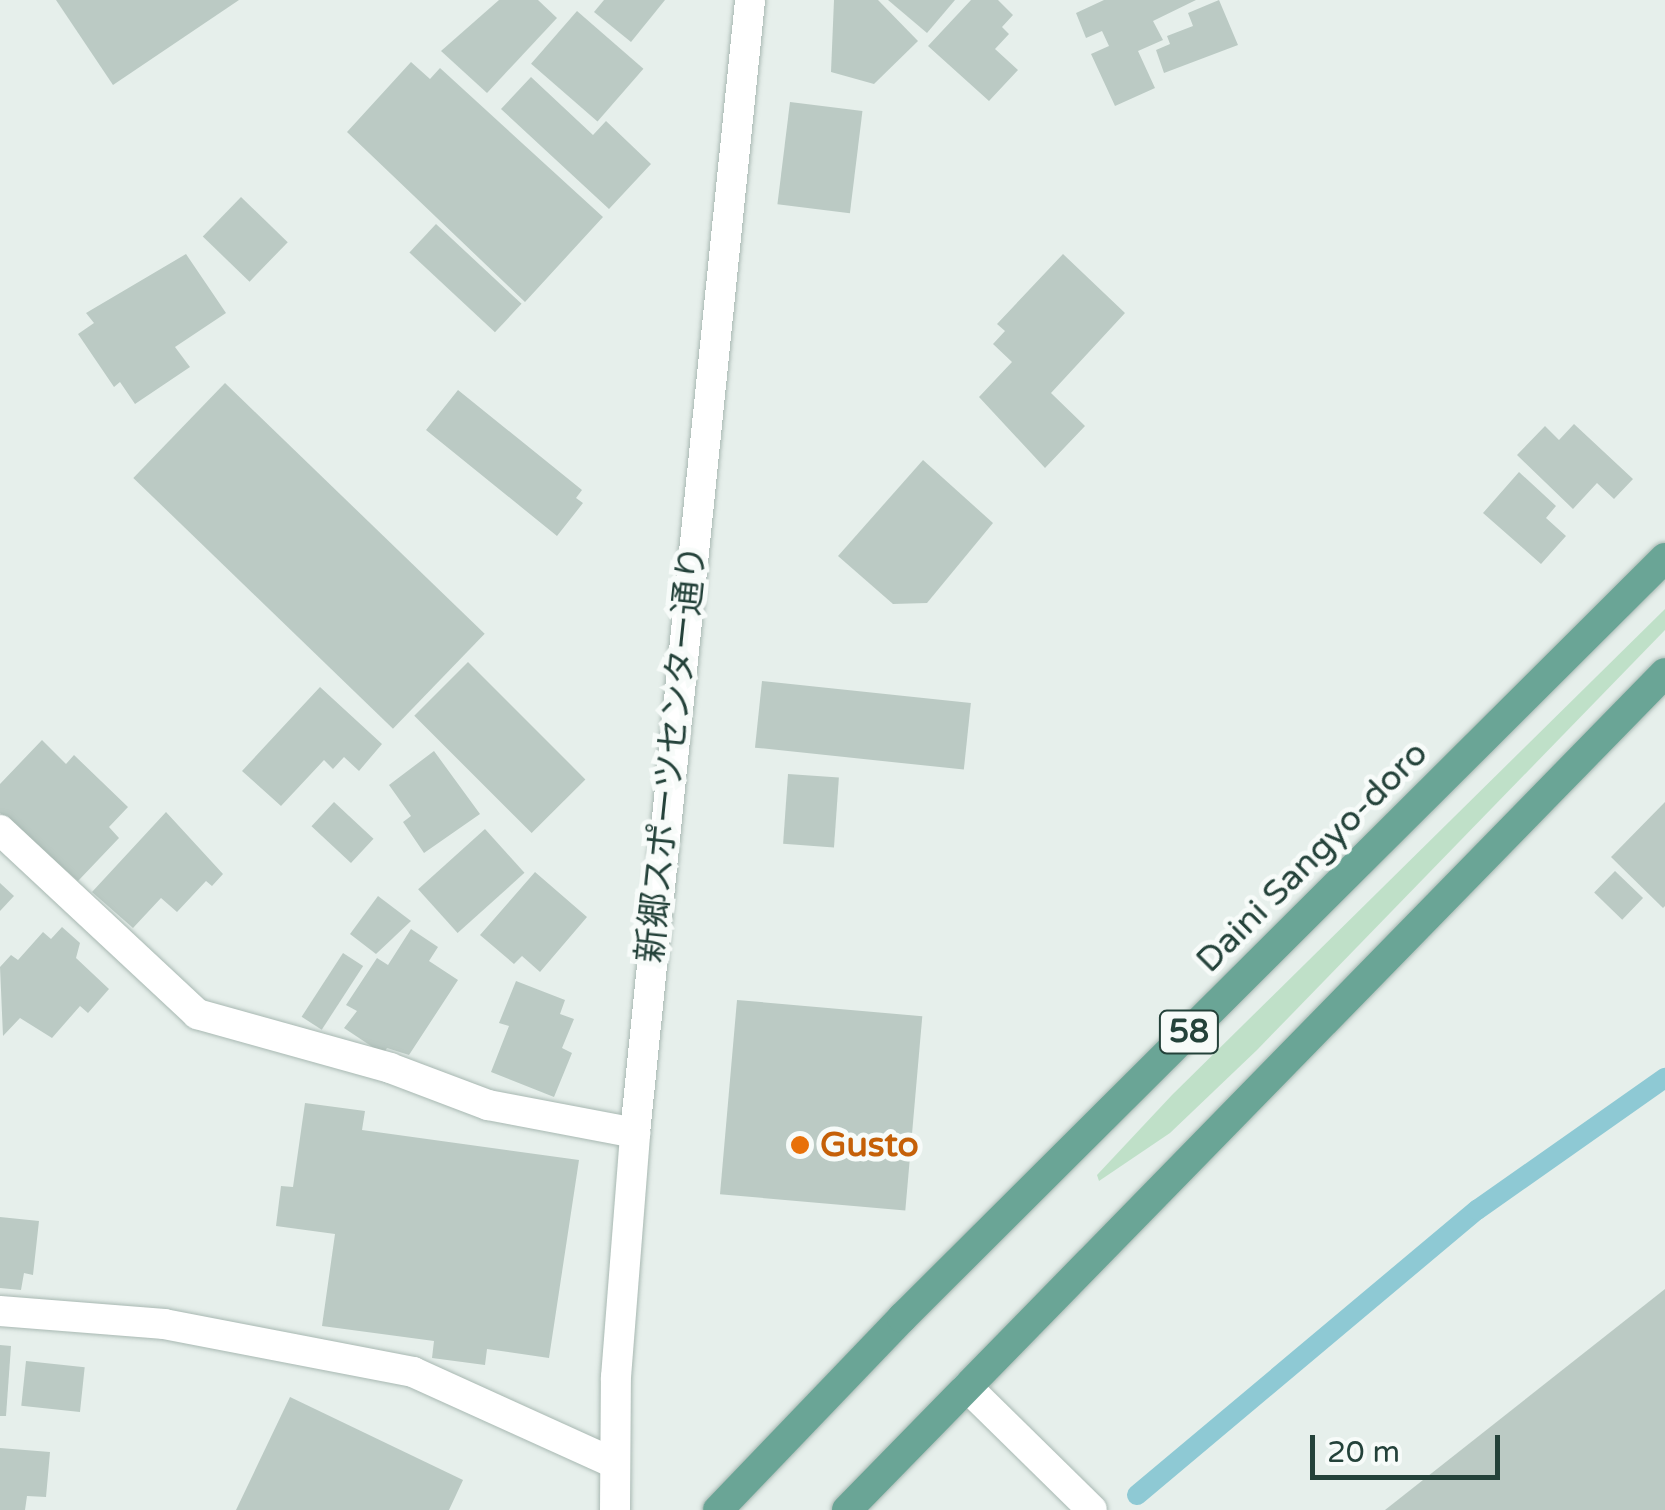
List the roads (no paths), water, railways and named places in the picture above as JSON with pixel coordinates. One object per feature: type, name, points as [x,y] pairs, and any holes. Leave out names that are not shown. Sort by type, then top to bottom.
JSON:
[{"type":"main road","name":"Daini Sangyo-doro","points":[[718,1510],[1665,558]]},
{"type":"main road","name":"58","points":[[847,1510],[1665,673]]},
{"type":"street","name":"新郷スポーツセンター通り","points":[[614,1510],[611,1462],[635,1133],[750,0]]},
{"type":"street","points":[[0,830],[197,1014],[390,1068],[488,1106],[635,1133]]},
{"type":"street","points":[[0,1311],[164,1324],[413,1372],[611,1462]]},
{"type":"street","points":[[968,1387],[1092,1510]]},
{"type":"waterway","points":[[1137,1495],[1477,1210],[1665,1078]]},
{"type":"place","name":"Gusto","points":[[800,1145]]}]
